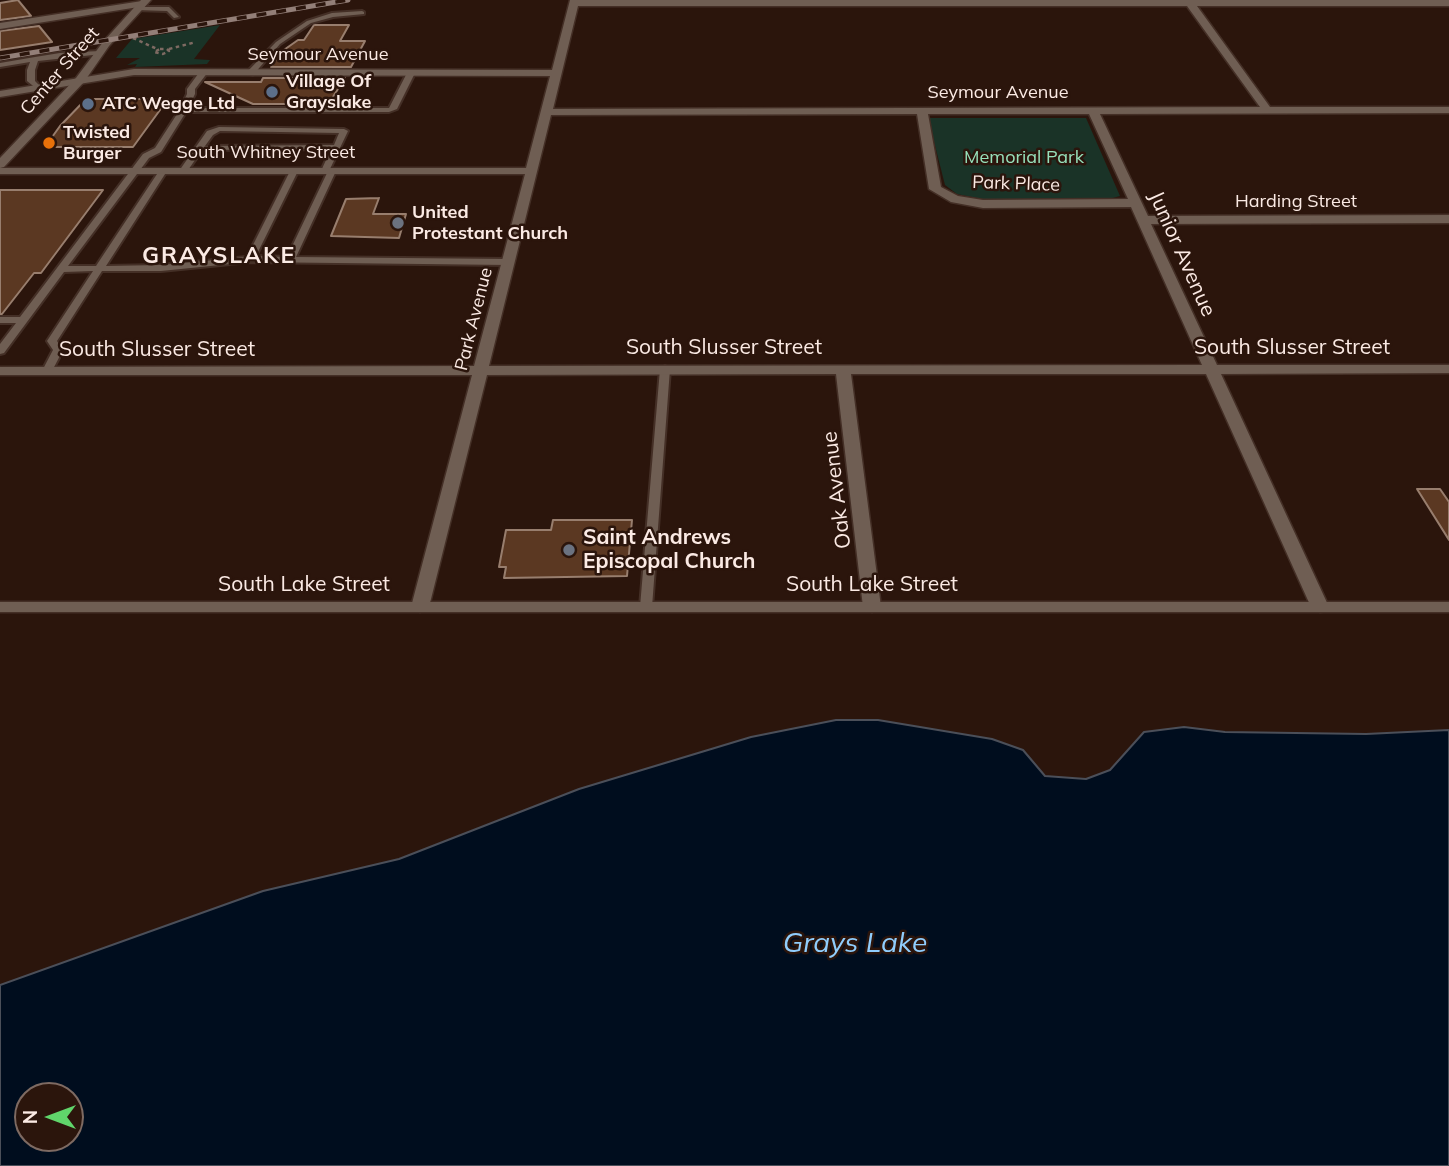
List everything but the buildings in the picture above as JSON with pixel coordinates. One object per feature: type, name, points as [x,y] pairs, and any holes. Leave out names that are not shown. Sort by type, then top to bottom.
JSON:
[{"type":"street","points":[[575,1],[1449,2]]},
{"type":"street","name":"Park Avenue","points":[[420,607],[575,1]]},
{"type":"street","points":[[1190,3],[1267,110]]},
{"type":"street","points":[[0,26],[142,4]]},
{"type":"street","name":"Center Street","points":[[0,164],[80,80],[142,4]]},
{"type":"street","name":"Seymour Avenue","points":[[0,94],[134,72],[557,73]]},
{"type":"street","name":"Park Place","points":[[922,110],[935,189],[955,199],[983,204],[1135,203]]},
{"type":"street","name":"Junior Avenue","points":[[1093,110],[1320,607]]},
{"type":"street","name":"Seymour Avenue","points":[[547,112],[1449,110]]},
{"type":"street","name":"South Whitney Street","points":[[0,171],[532,171]]},
{"type":"street","name":"Harding Street","points":[[1143,220],[1449,219]]},
{"type":"street","name":"Oak Avenue","points":[[843,369],[872,607]]},
{"type":"street","name":"South Slusser Street","points":[[0,371],[1449,369]]},
{"type":"street","name":"South Lake Street","points":[[0,607],[1449,607]]},
{"type":"lane","points":[[142,4],[169,9],[176,17]]},
{"type":"lane","points":[[250,73],[278,43],[299,27],[332,15],[362,13]]},
{"type":"lane","points":[[0,65],[100,53]]},
{"type":"lane","points":[[35,59],[31,70],[32,81],[37,88]]},
{"type":"lane","points":[[0,351],[146,156],[158,150],[183,110],[191,89],[204,72]]},
{"type":"lane","points":[[183,110],[393,109],[411,73]]},
{"type":"lane","points":[[321,129],[331,110]]},
{"type":"lane","points":[[183,171],[210,133],[219,129],[344,131],[290,259]]},
{"type":"lane","points":[[199,148],[337,147]]},
{"type":"lane","points":[[47,371],[58,350],[52,341],[163,171]]},
{"type":"lane","points":[[250,259],[294,171]]},
{"type":"lane","points":[[61,270],[161,268],[250,259],[508,262]]},
{"type":"lane","points":[[0,320],[22,320]]},
{"type":"lane","points":[[646,607],[665,369]]},
{"type":"path","points":[[133,38],[158,50],[154,52],[163,54],[196,42]]},
{"type":"green space","points":[[220,25],[194,59],[210,60],[207,64],[135,67],[137,64],[127,65],[140,58],[116,58],[132,39]]},
{"type":"green space","name":"Memorial Park","points":[[928,118],[1086,118],[1120,196],[1109,199],[982,199],[957,194],[945,185]]},
{"type":"water","name":"Grays Lake","points":[[836,720],[878,720],[992,739],[1023,750],[1045,776],[1086,779],[1110,770],[1144,732],[1184,727],[1225,732],[1366,734],[1449,730],[1449,1166],[0,1166],[0,985],[263,891],[399,859],[579,789],[751,737]]},
{"type":"railway","points":[[0,58],[348,0]]},
{"type":"place","name":"Village Of Grayslake","points":[[272,92]]},
{"type":"place","name":"ATC Wegge Ltd","points":[[88,104]]},
{"type":"place","name":"Twisted Burger","points":[[49,143]]},
{"type":"place","name":"United Protestant Church","points":[[398,223]]},
{"type":"place","name":"Saint Andrews Episcopal Church","points":[[569,550]]},
{"type":"district","name":"GRAYSLAKE","points":[[219,256]]}]
